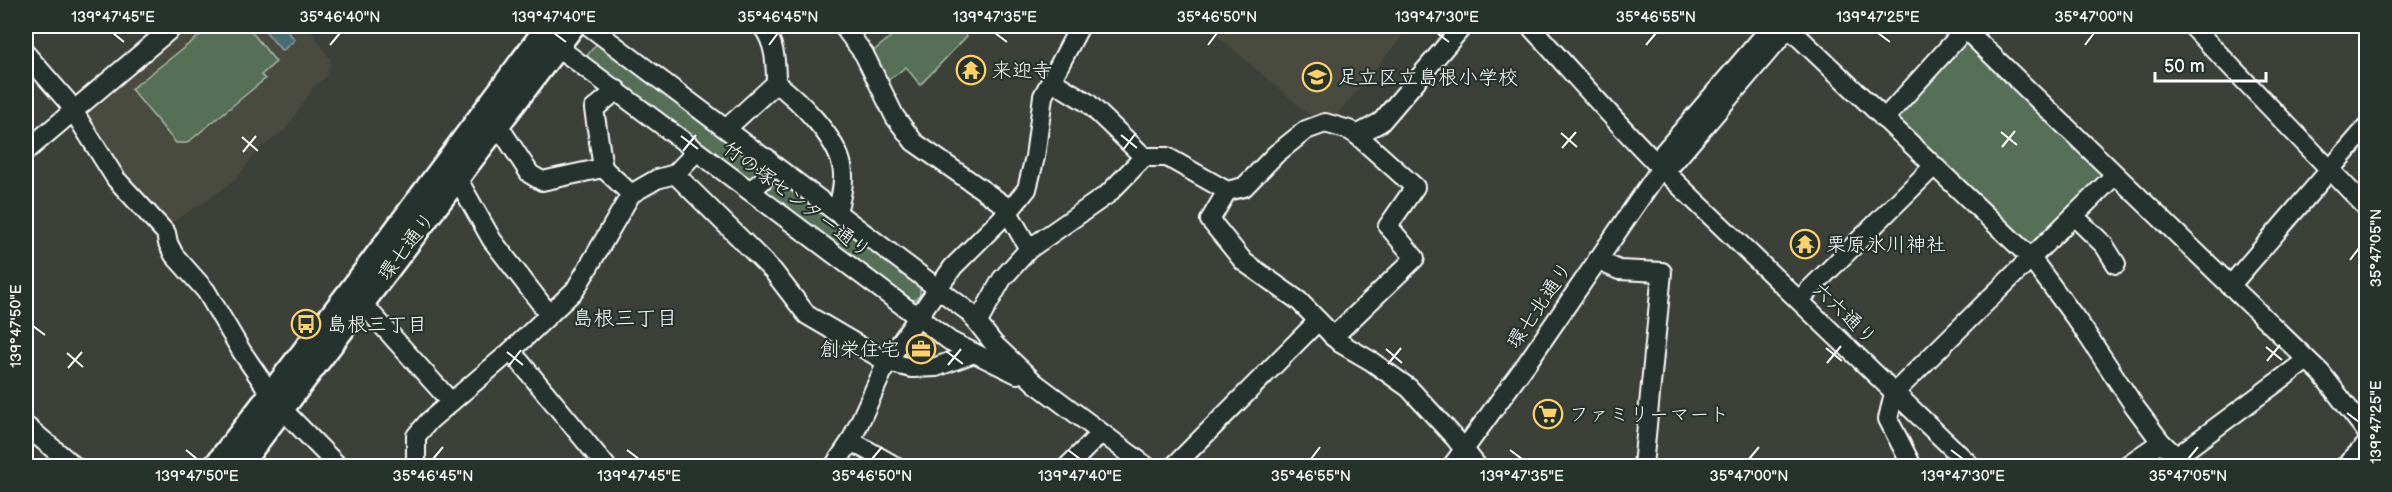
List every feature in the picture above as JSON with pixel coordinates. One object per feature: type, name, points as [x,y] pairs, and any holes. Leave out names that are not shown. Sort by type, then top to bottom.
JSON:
[{"type":"main road","name":"環七通り","points":[[239,466],[276,401],[350,291],[549,36],[573,26]]},
{"type":"main road","name":"環七通り","points":[[215,466],[362,303],[498,124],[549,36]]},
{"type":"street","points":[[26,152],[174,26]]},
{"type":"street","name":"竹の塚センター通り","points":[[589,26],[969,312],[994,344],[1035,383],[1146,466]]},
{"type":"street","points":[[843,26],[864,54],[895,117],[914,142],[1004,205],[1029,249]]},
{"type":"street","points":[[834,466],[851,441],[887,362],[938,288],[953,267],[1009,211],[1027,189],[1035,158],[1043,96],[1080,26]]},
{"type":"street","points":[[1357,135],[1380,122],[1463,26]]},
{"type":"street","name":"六六通り","points":[[1530,26],[1589,89],[1619,126],[1661,168],[1971,466]]},
{"type":"street","points":[[1784,26],[2031,258],[2082,327],[2135,407],[2161,442],[2181,462],[2307,360]]},
{"type":"street","name":"環七北通り","points":[[1452,466],[1527,363],[1661,168],[1664,152],[1784,26]]},
{"type":"street","points":[[2192,26],[2367,207]]},
{"type":"street","points":[[1884,119],[1966,27],[2115,175],[2321,373],[2367,431]]},
{"type":"street","points":[[769,28],[775,53],[776,83],[811,116],[833,145],[842,166],[841,197],[837,211]]},
{"type":"street","name":"竹の塚センター通り","points":[[549,36],[696,152],[950,341],[1035,383]]},
{"type":"street","points":[[26,54],[67,101],[117,179],[166,233],[174,255],[206,291],[242,352],[276,401],[338,466]]},
{"type":"street","points":[[1052,81],[1088,103],[1144,157],[1167,157],[1227,191],[1244,187],[1276,154],[1306,130],[1326,123],[1357,135],[1415,187],[1388,226],[1415,258],[1333,337]]},
{"type":"street","points":[[727,128],[776,83]]},
{"type":"street","points":[[617,90],[594,109],[603,168],[632,194]]},
{"type":"street","points":[[498,124],[530,174],[542,181],[603,168]]},
{"type":"street","points":[[2230,286],[2367,128]]},
{"type":"street","points":[[417,466],[416,436],[575,290],[632,194],[657,179],[675,174],[696,152]]},
{"type":"street","points":[[978,322],[1002,279],[1029,249],[1108,194],[1144,157]]},
{"type":"street","points":[[749,190],[765,178],[768,172],[767,158]]},
{"type":"street","points":[[1799,300],[1933,167]]},
{"type":"street","points":[[675,174],[773,271],[807,315],[887,362],[912,368],[936,367],[974,353]]},
{"type":"street","points":[[1912,466],[1888,419],[1894,393],[2115,175]]},
{"type":"street","points":[[457,178],[492,240],[549,314]]},
{"type":"street","points":[[1227,191],[1210,220],[1244,262],[1299,301],[1333,337],[1409,388],[1477,466]]},
{"type":"street","points":[[2074,216],[2104,245],[2116,264]]},
{"type":"street","points":[[1597,260],[1619,270],[1662,272],[1643,466]]},
{"type":"street","points":[[362,303],[451,402]]},
{"type":"street","points":[[1174,466],[1318,321]]},
{"type":"street","points":[[511,351],[606,466]]},
{"type":"street","points":[[26,426],[74,466]]},
{"type":"street","points":[[1068,466],[1101,433]]},
{"type":"street","points":[[851,441],[894,466]]},
{"type":"street","points":[[2126,466],[2161,442]]},
{"type":"street","points":[[2345,466],[2367,445]]},
{"type":"shaded area","points":[[192,26],[308,26],[330,59],[330,67],[327,76],[315,85],[286,129],[258,150],[240,174],[219,192],[168,225],[115,171],[84,120],[85,111]]},
{"type":"shaded area","name":"足立区立島根小学校","points":[[1206,26],[1406,26],[1400,39],[1336,116],[1328,114],[1313,118]]},
{"type":"green space","points":[[212,26],[247,26],[276,62],[261,75],[265,79],[187,143],[176,143],[131,89]]},
{"type":"green space","points":[[904,26],[957,26],[967,36],[920,85],[906,67],[887,81],[871,53]]},
{"type":"green space","points":[[1968,42],[2101,171],[2102,180],[2031,247],[1898,124],[1897,116],[1961,44]]},
{"type":"green space","points":[[597,43],[758,163],[759,170],[756,175],[746,183],[585,58]]},
{"type":"green space","points":[[775,175],[920,285],[920,295],[915,300],[902,301],[764,193],[771,186]]},
{"type":"water","points":[[261,26],[283,26],[295,40],[282,51]]},
{"type":"place","name":"来迎寺","points":[[971,70]]},
{"type":"place","name":"足立区立島根小学校","points":[[1317,77]]},
{"type":"place","name":"栗原氷川神社","points":[[1805,244]]},
{"type":"place","name":"島根三丁目","points":[[306,324]]},
{"type":"place","name":"創栄住宅","points":[[921,349]]},
{"type":"place","name":"ファミリーマート","points":[[1548,414]]},
{"type":"district","name":"島根三丁目","points":[[625,318]]}]
